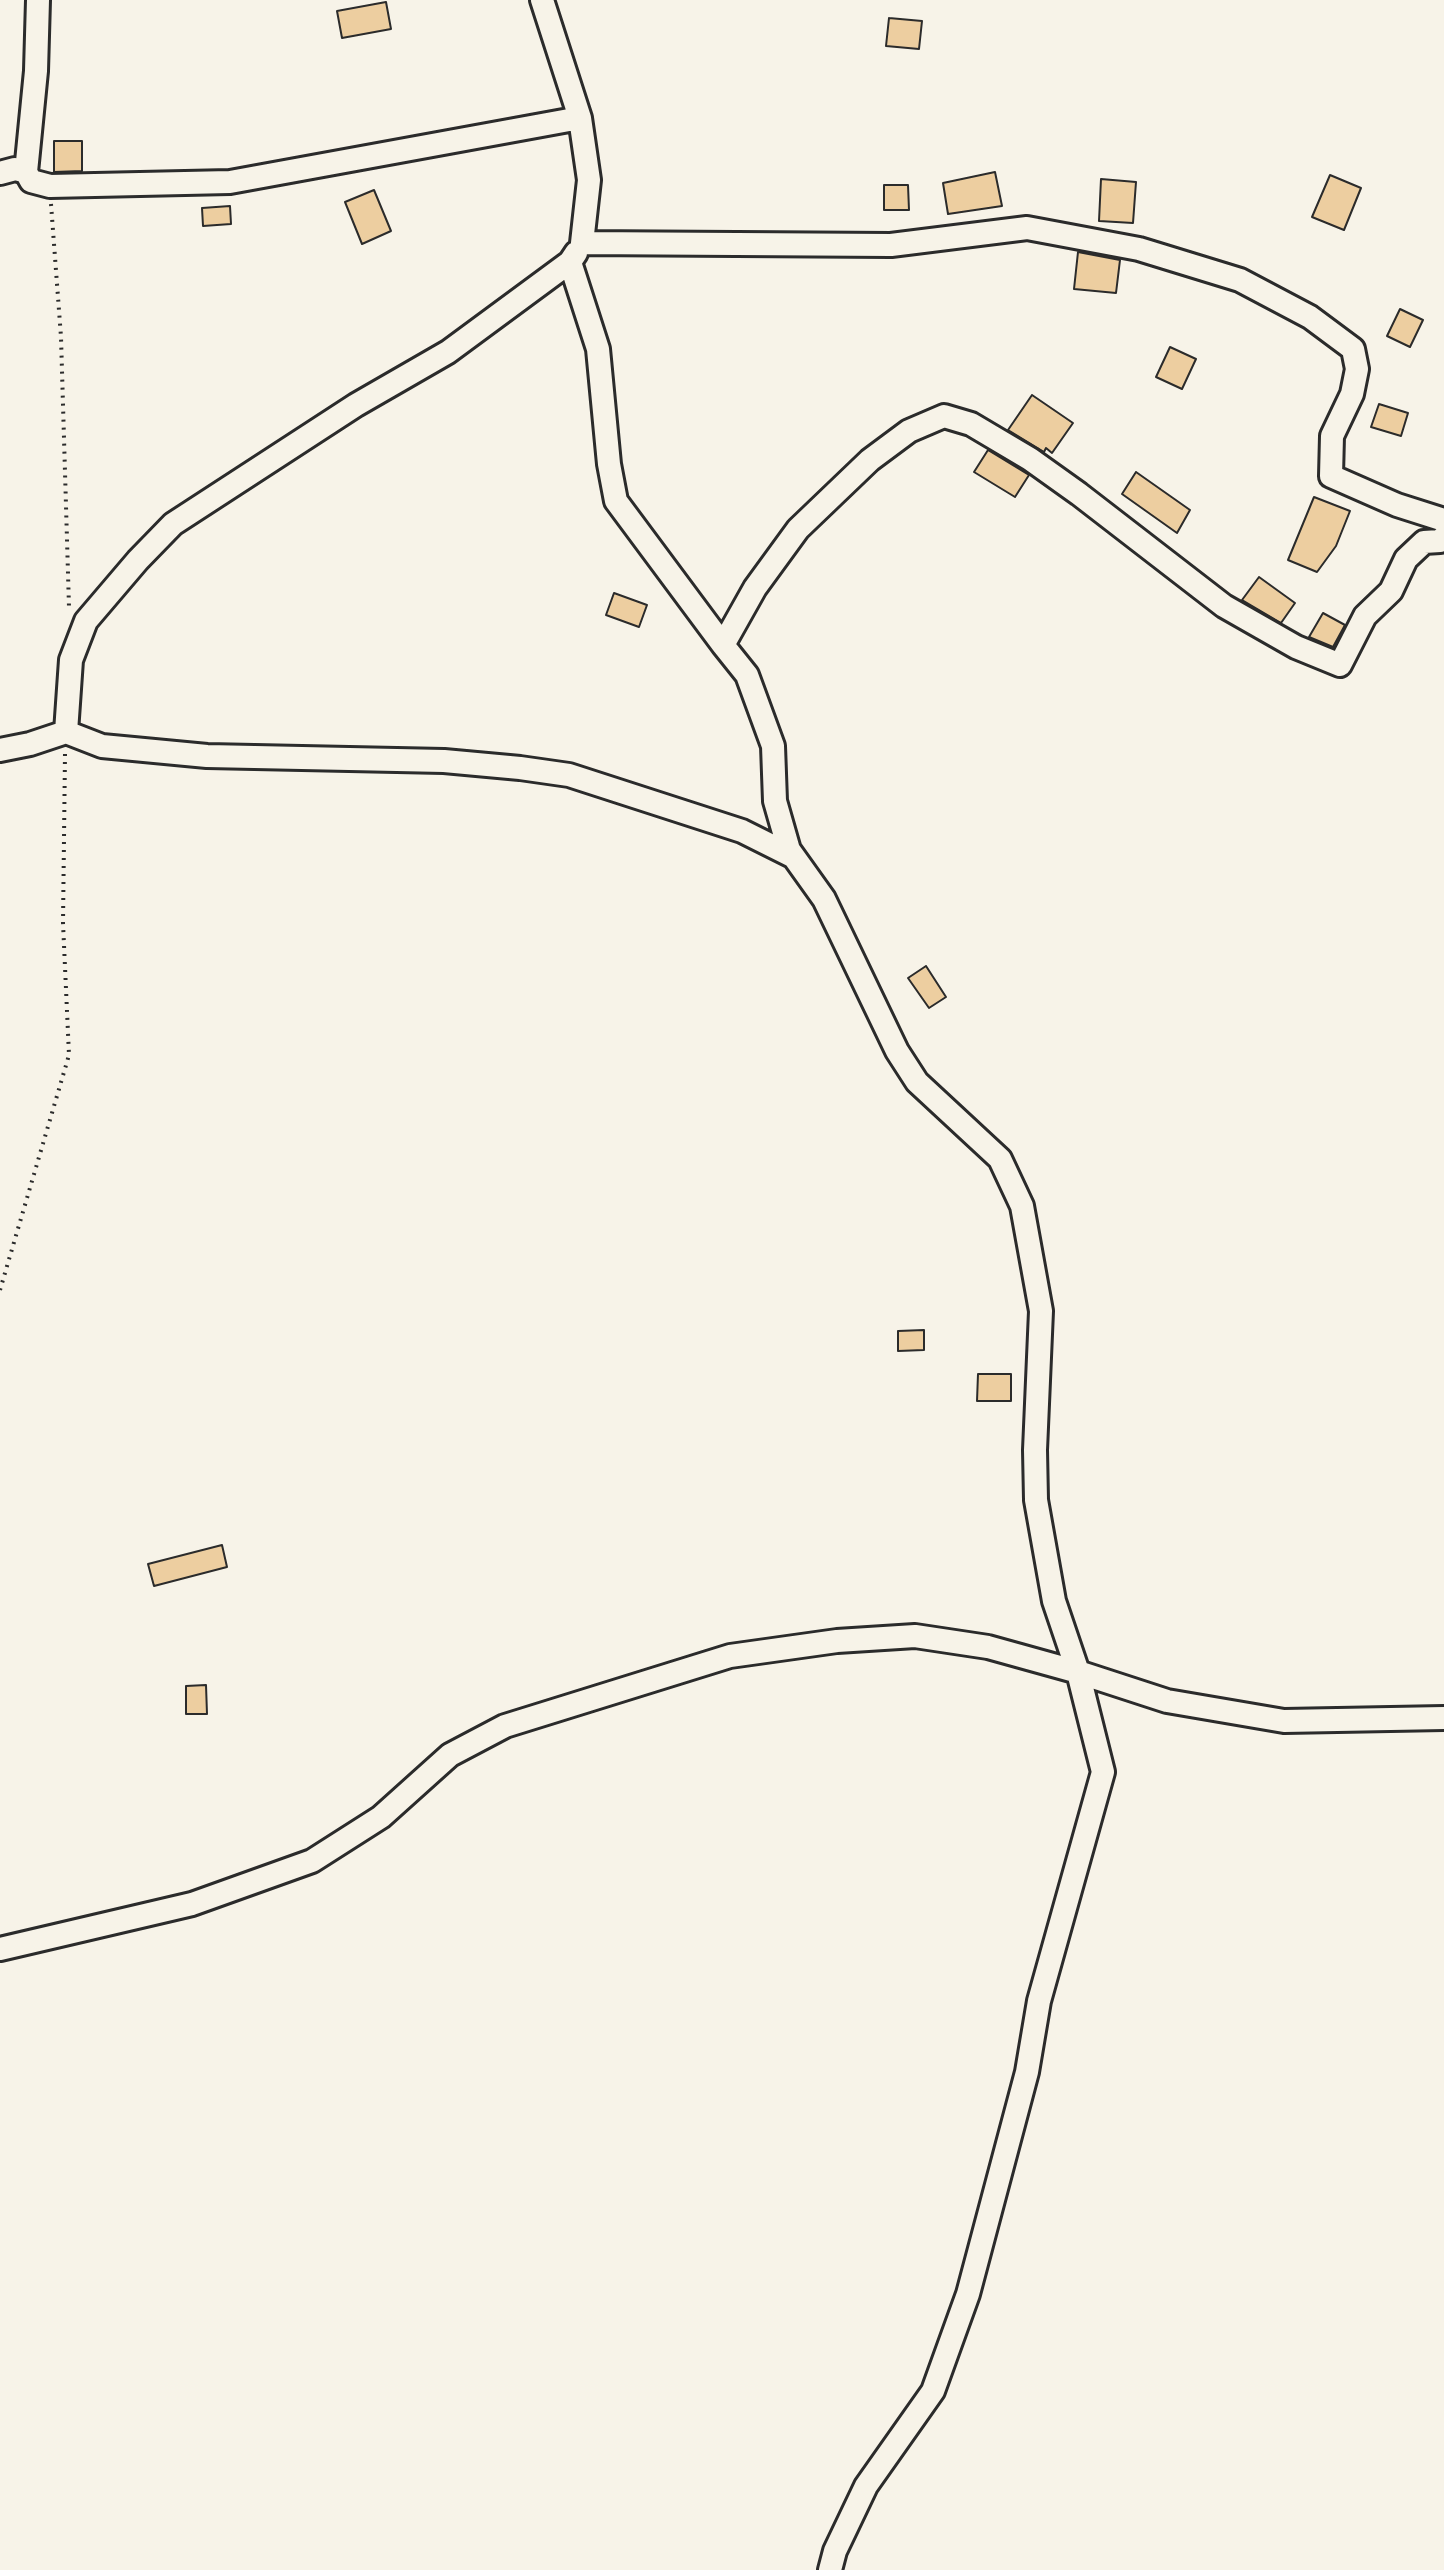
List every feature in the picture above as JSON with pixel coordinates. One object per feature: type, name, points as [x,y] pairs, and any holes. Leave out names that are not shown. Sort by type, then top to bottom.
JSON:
[{"type":"street","points":[[38,0],[36,71],[26,172],[31,181],[50,186],[230,182],[580,118]]},
{"type":"street","points":[[542,0],[580,118],[589,180],[576,252],[598,349],[609,464],[616,501],[747,675],[773,746],[775,801],[789,850],[824,899],[897,1051],[917,1082],[1000,1159],[1022,1206],[1041,1311],[1036,1500],[1054,1601],[1078,1672],[1103,1772],[1039,2001],[1027,2072],[968,2294],[933,2391],[866,2486],[835,2551],[830,2570]]},
{"type":"street","points":[[0,173],[15,169],[26,172]]},
{"type":"street","points":[[66,732],[71,660],[86,621],[173,524],[356,405],[448,352],[576,252],[891,245],[1027,228],[1139,249],[1240,280],[1310,317],[1353,349],[1357,369],[1352,394],[1332,436],[1331,476],[1397,505],[1444,520]]},
{"type":"street","points":[[723,645],[755,588],[798,529],[870,460],[909,431],[944,416],[971,424],[1030,459],[1224,606],[1296,647],[1340,665],[1365,616],[1391,591],[1406,559],[1424,542],[1440,541],[1444,537]]},
{"type":"street","points":[[0,750],[66,732],[102,746],[207,756],[444,761],[569,775],[742,831],[794,857]]},
{"type":"street","points":[[0,1949],[192,1904],[312,1861],[381,1817],[450,1755],[505,1726],[730,1656],[837,1641],[915,1636],[988,1647],[1167,1701],[1284,1721],[1444,1718]]},
{"type":"path","points":[[50,186],[61,337],[70,615]]},
{"type":"path","points":[[0,1290],[69,1055],[63,923],[66,732]]},
{"type":"building","points":[[386,2],[391,29],[342,38],[337,11]]},
{"type":"building","points":[[889,18],[922,21],[919,49],[886,46]]},
{"type":"building","points":[[54,141],[82,141],[82,171],[54,172]]},
{"type":"building","points":[[995,172],[1002,206],[948,214],[943,183]]},
{"type":"building","points":[[1330,175],[1361,188],[1344,230],[1312,217]]},
{"type":"building","points":[[1101,179],[1136,182],[1133,223],[1099,221]]},
{"type":"building","points":[[884,185],[908,185],[909,210],[884,210]]},
{"type":"building","points":[[374,190],[391,231],[362,244],[345,202]]},
{"type":"building","points":[[230,206],[231,224],[203,226],[202,208]]},
{"type":"building","points":[[1078,252],[1120,260],[1116,293],[1074,289]]},
{"type":"building","points":[[1400,309],[1423,320],[1410,347],[1387,336]]},
{"type":"building","points":[[1170,347],[1196,359],[1182,389],[1156,377]]},
{"type":"building","points":[[1032,395],[1073,423],[1052,453],[1046,448],[1044,452],[1008,430]]},
{"type":"building","points":[[1379,404],[1408,413],[1401,436],[1371,427]]},
{"type":"building","points":[[988,450],[1029,475],[1015,497],[974,472]]},
{"type":"building","points":[[1136,472],[1190,510],[1177,533],[1122,494]]},
{"type":"building","points":[[1314,497],[1350,511],[1336,546],[1317,572],[1288,560]]},
{"type":"building","points":[[1259,577],[1295,603],[1281,623],[1242,600]]},
{"type":"building","points":[[614,593],[647,605],[639,627],[606,615]]},
{"type":"building","points":[[1323,613],[1345,625],[1333,647],[1309,637]]},
{"type":"building","points":[[926,966],[946,997],[929,1008],[908,978]]},
{"type":"building","points":[[924,1330],[924,1350],[898,1351],[898,1331]]},
{"type":"building","points":[[978,1374],[1011,1374],[1011,1401],[977,1401]]},
{"type":"building","points":[[222,1545],[227,1567],[154,1586],[148,1564]]},
{"type":"building","points":[[206,1685],[207,1714],[186,1714],[186,1686]]}]
